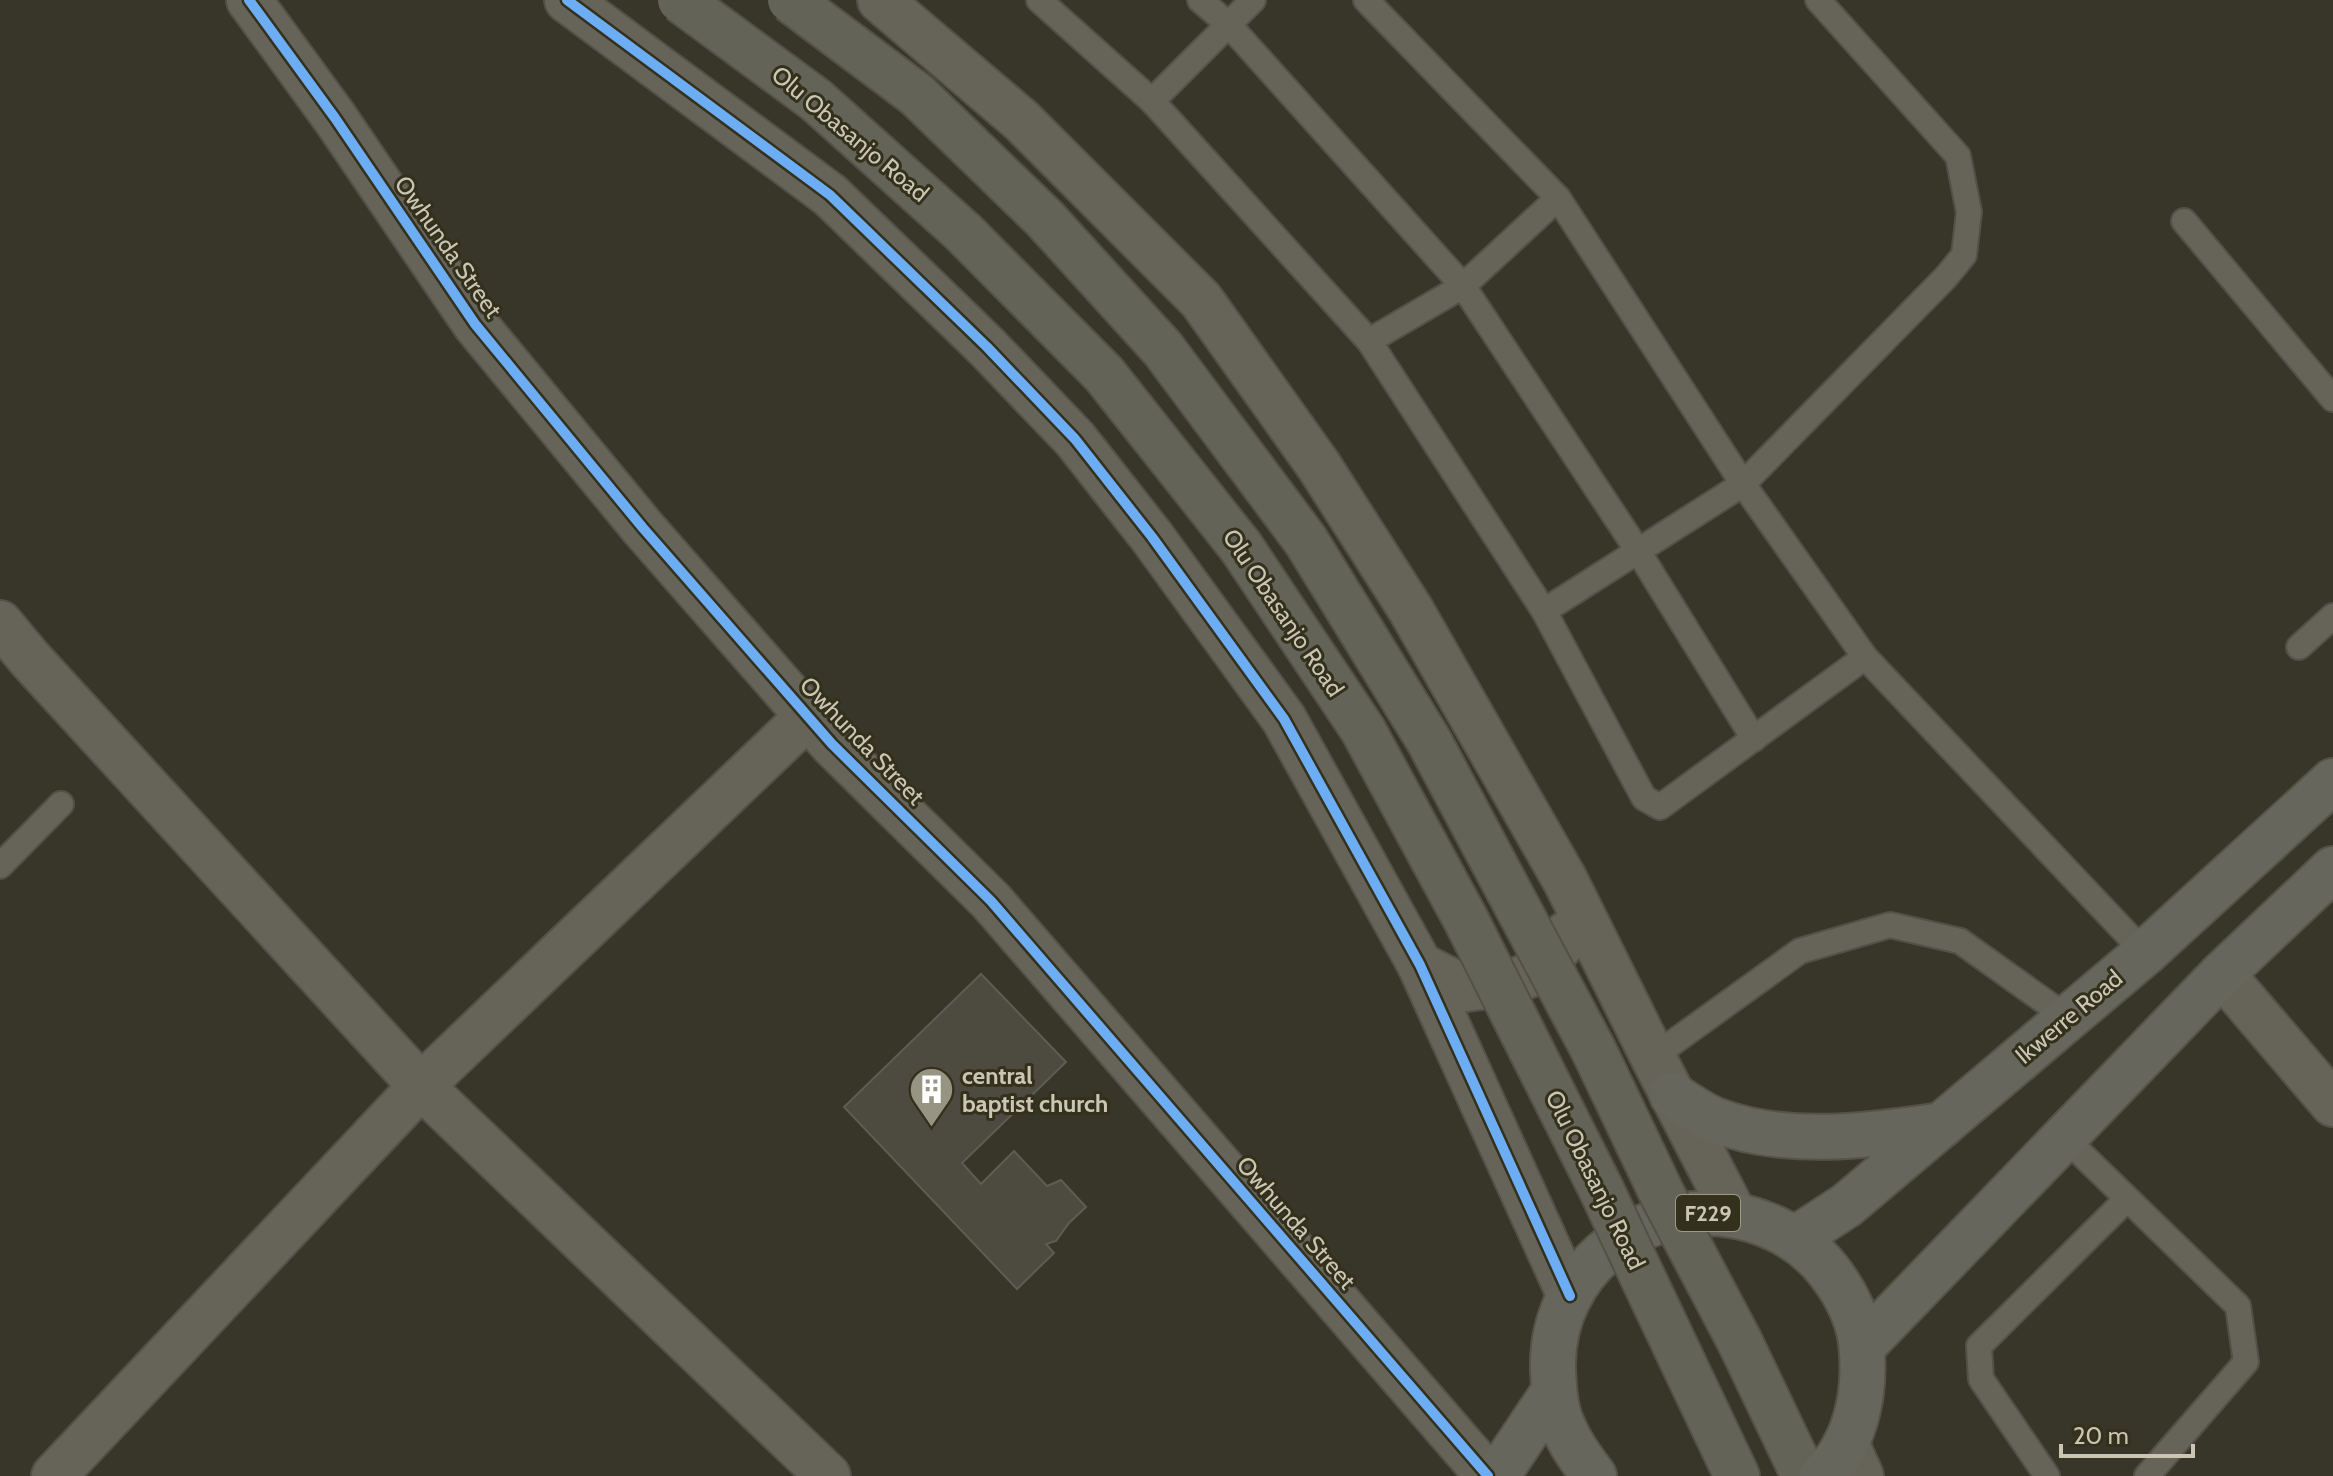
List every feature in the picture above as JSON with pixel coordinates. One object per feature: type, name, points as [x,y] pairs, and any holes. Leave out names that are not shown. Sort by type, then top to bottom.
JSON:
[{"type":"main road","name":"Olu Obasanjo Road","points":[[680,0],[816,100],[963,232],[1104,374],[1241,547],[1363,730],[1466,920],[1618,1224],[1737,1476]]},
{"type":"main road","points":[[790,0],[917,95],[1045,219],[1163,349],[1306,541],[1437,754],[1594,1051],[1804,1476]]},
{"type":"main road","name":"Ikwerre Road","points":[[1795,1239],[1847,1205],[2145,953],[2333,781]]},
{"type":"main road","points":[[1862,1347],[2222,974],[2333,869]]},
{"type":"main road","points":[[1663,1076],[1713,1119],[1779,1135],[1874,1134],[1942,1125]]},
{"type":"main road","name":"F229","points":[[1594,1476],[1576,1452],[1561,1423],[1554,1391],[1553,1358],[1557,1326],[1570,1296],[1588,1268],[1612,1246],[1639,1228],[1670,1217],[1702,1212],[1734,1214],[1766,1224],[1795,1239],[1820,1260],[1840,1286],[1855,1315],[1862,1347],[1863,1380],[1843,1465]]},
{"type":"main road","points":[[1497,1476],[1554,1391]]},
{"type":"street","name":"Owhunda Street","points":[[249,0],[335,118],[475,324],[643,528],[832,744],[991,901],[1488,1476]]},
{"type":"street","points":[[567,0],[830,195],[987,347],[1075,439],[1152,537],[1284,719],[1420,965],[1570,1296]]},
{"type":"street","points":[[880,0],[1022,121],[1201,300],[1319,466],[1411,610],[1565,880],[1734,1214]]},
{"type":"street","points":[[0,623],[421,1086],[828,1476]]},
{"type":"street","points":[[54,1476],[421,1086],[808,716]]},
{"type":"street","points":[[1420,965],[1467,989],[1506,984],[1540,971],[1566,939],[1565,880]]},
{"type":"street","points":[[2222,974],[2333,1104]]},
{"type":"lane","points":[[1039,0],[1152,101],[1369,341],[1544,611],[1644,798],[1660,807],[1865,657]]},
{"type":"lane","points":[[1200,0],[1228,24],[1463,286],[1638,551],[1754,739]]},
{"type":"lane","points":[[1152,101],[1253,0]]},
{"type":"lane","points":[[1366,0],[1558,198],[1743,484],[1865,657],[2145,953]]},
{"type":"lane","points":[[1544,611],[1743,484],[1964,255],[1969,212],[1958,156],[1818,0]]},
{"type":"lane","points":[[1369,341],[1463,286],[1558,198]]},
{"type":"lane","points":[[2184,221],[2333,399]]},
{"type":"lane","points":[[2299,647],[2333,616]]},
{"type":"lane","points":[[0,866],[61,804]]},
{"type":"lane","points":[[1663,1076],[1800,951],[1890,925],[1960,941],[2068,1018]]},
{"type":"lane","points":[[2064,1137],[2238,1306],[2246,1362],[2147,1476]]},
{"type":"lane","points":[[2047,1476],[1981,1379],[1979,1346],[2127,1199]]},
{"type":"building","name":"central baptist church","points":[[981,974],[1066,1062],[962,1163],[981,1184],[1014,1151],[1047,1186],[1061,1180],[1086,1207],[1056,1241],[1046,1244],[1054,1253],[1017,1289],[844,1107]]},
{"type":"cycle path","points":[[249,0],[335,118],[475,324],[643,528],[832,744],[991,901],[1488,1476]]},
{"type":"cycle path","points":[[567,0],[830,195],[987,347],[1075,439],[1152,537],[1284,719],[1420,965],[1570,1296]]},
{"type":"place","name":"central baptist church","points":[[931,1129]]}]
